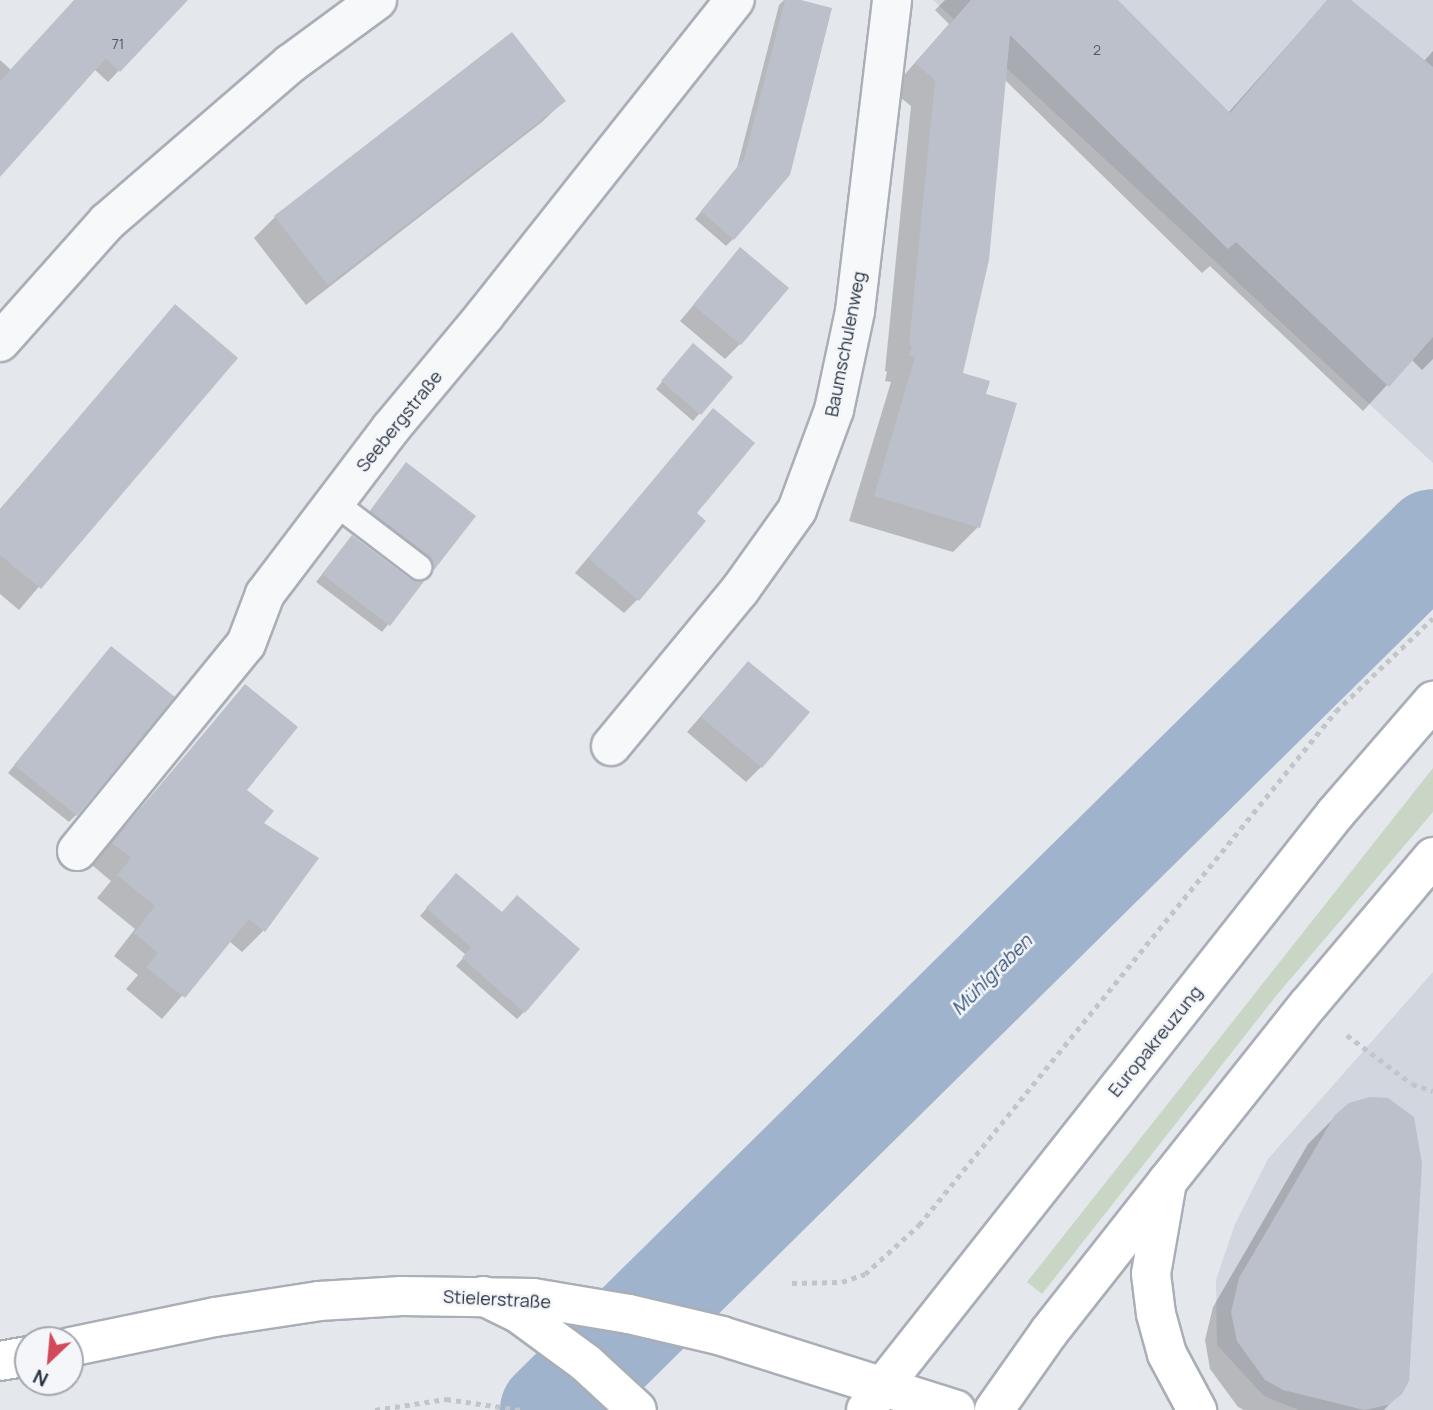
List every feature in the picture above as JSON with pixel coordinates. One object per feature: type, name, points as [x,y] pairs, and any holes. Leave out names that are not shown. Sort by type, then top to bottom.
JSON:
[{"type":"main road","name":"Europakreuzung","points":[[875,1398],[1326,825],[1433,701]]},
{"type":"main road","points":[[993,1410],[1049,1332],[1167,1182],[1308,1005],[1433,857]]},
{"type":"main road","points":[[1167,1182],[1151,1274],[1167,1354],[1197,1410]]},
{"type":"main road","name":"Stielerstraße","points":[[84,1344],[215,1317],[319,1301],[402,1296],[483,1296],[525,1306],[629,1314],[722,1336],[875,1398],[956,1410]]},
{"type":"main road","points":[[525,1306],[637,1410]]},
{"type":"street","points":[[0,342],[107,222],[290,64],[377,0]]},
{"type":"street","name":"Seebergstraße","points":[[77,850],[246,644],[265,594],[391,428],[485,315],[735,0]]},
{"type":"street","name":"Baumschulenweg","points":[[611,746],[740,590],[797,510],[834,410],[855,311],[892,0]]},
{"type":"lane","points":[[335,503],[419,567]]},
{"type":"path","points":[[792,1283],[842,1282],[865,1274],[919,1225],[1335,711],[1433,618]]},
{"type":"path","points":[[1308,1005],[1412,1084],[1433,1091]]},
{"type":"path","points":[[375,1410],[446,1399],[521,1410]]},
{"type":"shaded area","points":[[933,0],[1433,0],[1433,463]]},
{"type":"shaded area","points":[[1433,972],[1433,1410],[1299,1410],[1264,1396],[1217,1345],[1216,1280],[1235,1224],[1268,1159]]},
{"type":"green space","points":[[1433,768],[1433,812],[1276,996],[1042,1294],[1027,1282]]},
{"type":"building","points":[[74,0],[188,0],[120,72],[106,58],[0,177],[0,81]]},
{"type":"building","points":[[785,0],[801,0],[832,8],[790,175],[734,240],[701,211],[744,159]]},
{"type":"building","points":[[971,0],[1118,0],[1230,113],[1327,0],[1351,0],[1433,67],[1433,337],[1389,387],[1236,242],[1228,249],[1010,35],[989,260],[963,373],[990,381],[986,394],[1017,403],[980,528],[874,496],[915,357],[909,356],[912,346],[909,345],[935,80],[915,63]]},
{"type":"building","points":[[512,32],[566,101],[328,285],[274,216]]},
{"type":"building","points":[[740,247],[789,288],[741,345],[693,305]]},
{"type":"building","points":[[175,304],[238,358],[41,589],[0,555],[0,510]]},
{"type":"building","points":[[693,343],[733,377],[701,415],[661,381]]},
{"type":"building","points":[[713,408],[755,443],[697,513],[706,521],[639,601],[588,558]]},
{"type":"building","points":[[406,462],[476,516],[434,570],[428,555],[370,511]]},
{"type":"building","points":[[352,535],[410,579],[425,580],[390,626],[322,574]]},
{"type":"building","points":[[111,646],[175,697],[77,816],[14,765]]},
{"type":"building","points":[[748,661],[810,712],[762,768],[701,717]]},
{"type":"building","points":[[245,684],[298,727],[247,790],[274,811],[264,823],[319,858],[265,932],[249,919],[185,998],[146,967],[158,953],[134,933],[155,906],[117,875],[131,858],[112,843]]},
{"type":"building","points":[[456,873],[502,912],[517,895],[580,949],[525,1013],[462,958],[471,947],[426,908]]},
{"type":"building","points":[[1370,1097],[1388,1098],[1414,1117],[1422,1164],[1409,1381],[1402,1394],[1388,1405],[1364,1410],[1283,1390],[1265,1380],[1237,1341],[1231,1312],[1239,1278],[1335,1115],[1349,1103]]},
{"type":"waterway","name":"Mühlgraben","points":[[550,1410],[1433,539]]}]
